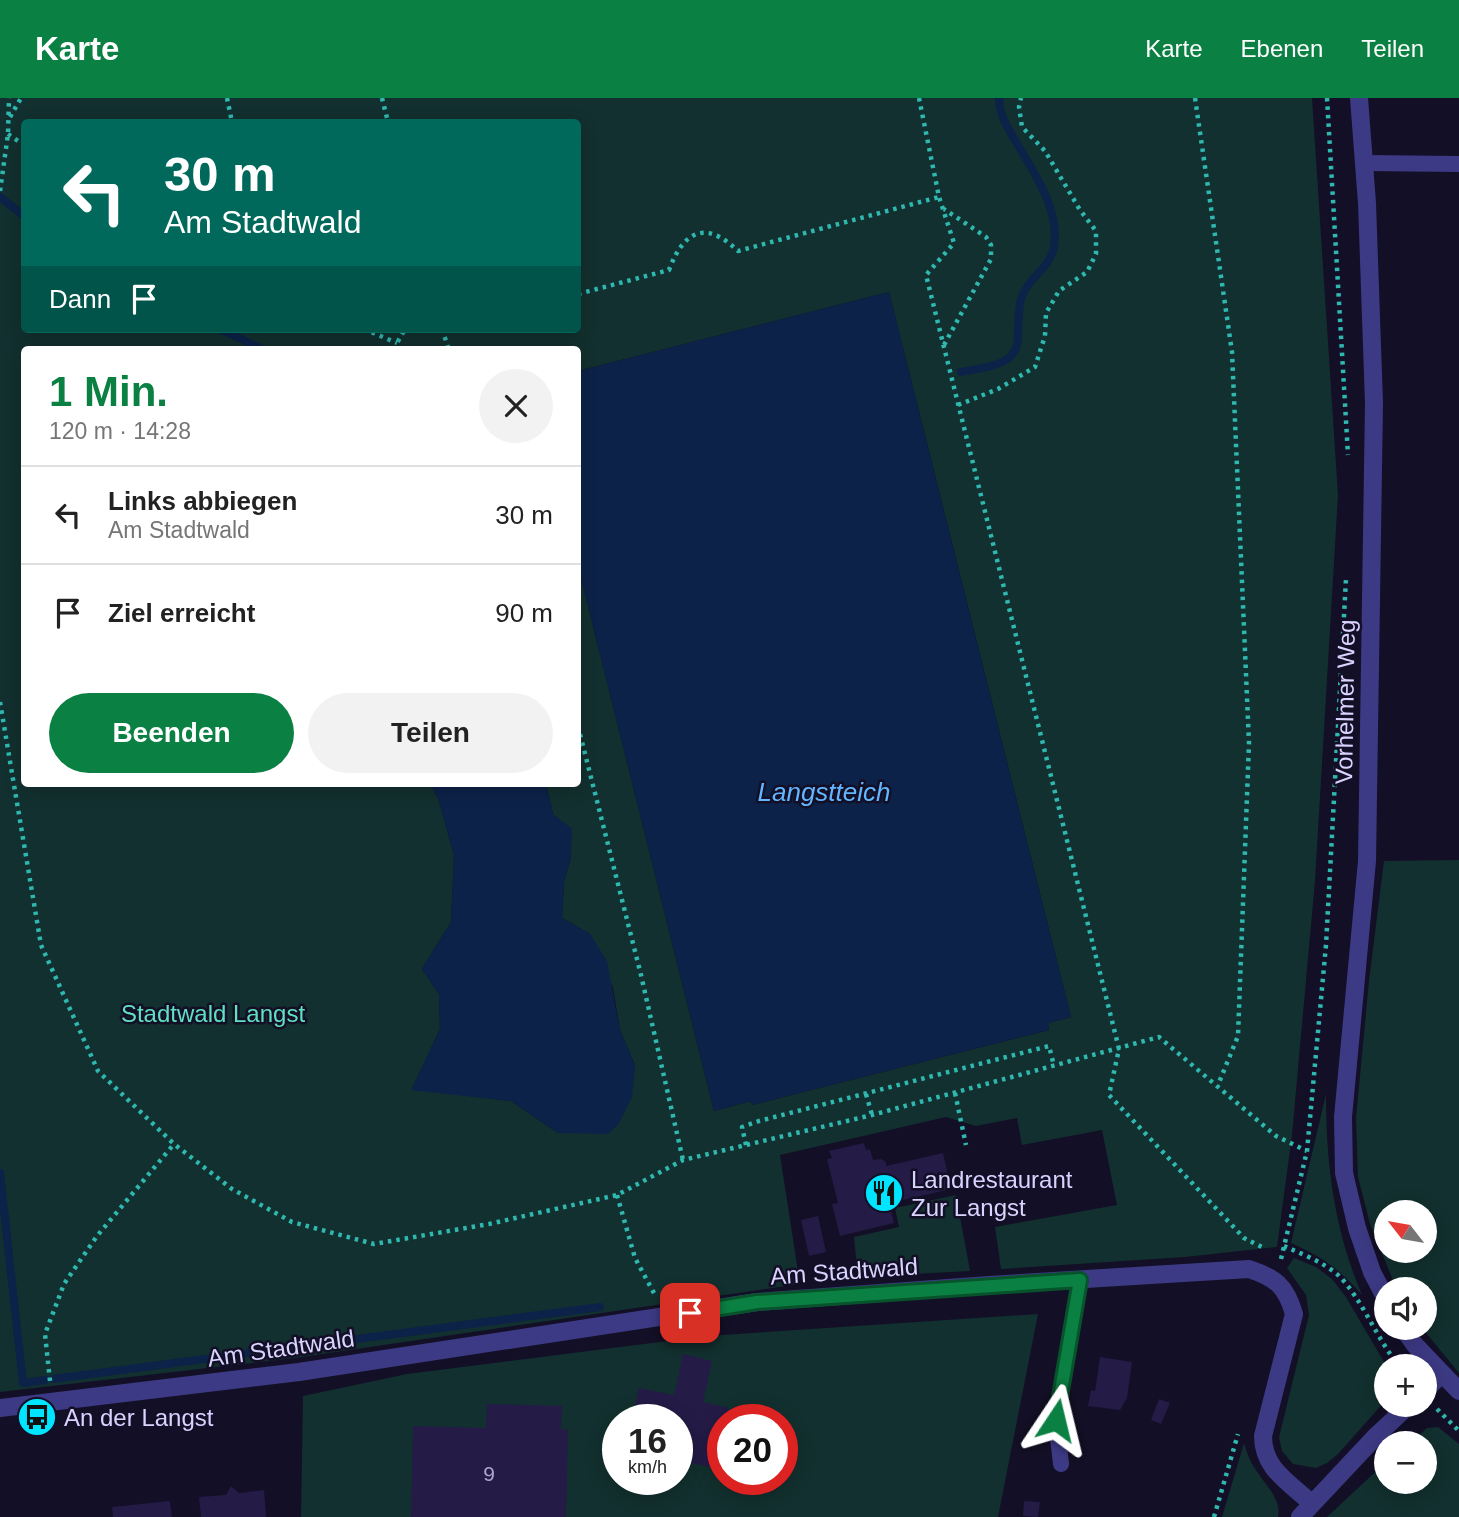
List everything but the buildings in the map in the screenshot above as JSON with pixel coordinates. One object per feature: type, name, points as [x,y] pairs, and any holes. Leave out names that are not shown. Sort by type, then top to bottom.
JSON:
[{"type":"street","name":"Vorhelmer Weg","points":[[1359,98],[1374,403],[1367,861],[1343,1117],[1344,1174],[1375,1277]]},
{"type":"street","name":"Am Stadtwald","points":[[0,1408],[299,1371],[757,1302],[1249,1269],[1279,1283],[1289,1298],[1294,1314],[1263,1436],[1263,1451],[1269,1464],[1306,1510]]},
{"type":"street","points":[[1411,1340],[1459,1391]]},
{"type":"street","points":[[1437,1383],[1442,1374]]},
{"type":"street","points":[[1306,1510],[1397,1417]]},
{"type":"lane","points":[[1364,163],[1459,164]]},
{"type":"lane","points":[[1061,1464],[1056,1420],[1080,1280]]},
{"type":"path","points":[[0,191],[8,134],[9,98]]},
{"type":"path","points":[[9,118],[21,98]]},
{"type":"path","points":[[227,98],[231,119]]},
{"type":"path","points":[[382,98],[387,119]]},
{"type":"path","points":[[919,98],[939,197],[954,243],[926,275],[1119,1049],[1109,1096],[1244,1238],[1281,1257]]},
{"type":"path","points":[[958,405],[998,389],[1035,367],[1045,337],[1046,313],[1059,291],[1087,272],[1096,254],[1096,231],[1080,211],[1045,151],[1022,127],[1019,107],[1021,98]]},
{"type":"path","points":[[1195,98],[1231,352],[1249,743],[1238,1036],[1219,1085]]},
{"type":"path","points":[[1327,98],[1348,456]]},
{"type":"path","points":[[8,134],[21,143]]},
{"type":"path","points":[[581,293],[669,270],[687,239],[700,232],[723,236],[738,251],[939,197]]},
{"type":"path","points":[[943,346],[991,260],[991,245],[986,237],[944,209]]},
{"type":"path","points":[[371,333],[394,346]]},
{"type":"path","points":[[1346,579],[1326,946],[1307,1151],[1284,1246],[1320,1263],[1338,1276],[1389,1354]]},
{"type":"path","points":[[0,702],[41,945],[98,1070],[174,1144],[232,1189],[292,1222],[374,1244],[489,1224],[617,1195],[683,1160],[872,1115],[1159,1037],[1219,1085],[1276,1136],[1307,1151]]},
{"type":"path","points":[[581,738],[641,975],[683,1160]]},
{"type":"path","points":[[746,1145],[742,1128],[758,1121],[1049,1046],[1054,1066]]},
{"type":"path","points":[[956,1093],[966,1145]]},
{"type":"path","points":[[866,1094],[872,1115]]},
{"type":"path","points":[[51,1401],[45,1334],[64,1284],[97,1237],[174,1144]]},
{"type":"path","points":[[617,1195],[635,1258],[667,1317]]},
{"type":"path","points":[[1437,1407],[1459,1431]]},
{"type":"green space","name":"Stadtwald Langst","points":[[0,98],[1312,98],[1338,495],[1315,881],[1292,1135],[1277,1247],[1185,1257],[1001,1269],[995,1227],[1117,1205],[1102,1130],[1022,1145],[1017,1118],[976,1126],[946,1117],[780,1155],[800,1284],[295,1358],[0,1392]]},
{"type":"green space","points":[[1459,860],[1459,1373],[1432,1340],[1437,1340],[1437,1277],[1392,1277],[1386,1264],[1437,1264],[1437,1200],[1374,1200],[1374,1234],[1358,1177],[1356,1118],[1384,861]]},
{"type":"green space","points":[[1326,1094],[1330,1171],[1338,1221],[1362,1295],[1330,1265],[1291,1243]]},
{"type":"green space","points":[[956,1195],[970,1271],[858,1277],[854,1237],[899,1227],[895,1208]]},
{"type":"green space","points":[[1294,1258],[1316,1267],[1332,1279],[1346,1297],[1379,1354],[1374,1354],[1374,1414],[1338,1454],[1316,1468],[1293,1464],[1282,1451],[1279,1437],[1309,1315],[1306,1295],[1287,1268]]},
{"type":"green space","points":[[1038,1314],[998,1517],[301,1517],[303,1396],[407,1374],[707,1336]]},
{"type":"green space","points":[[1438,1427],[1459,1444],[1459,1517],[1327,1517],[1374,1473],[1374,1494],[1437,1494],[1437,1431],[1424,1431]]},
{"type":"green space","points":[[1244,1443],[1252,1464],[1278,1504],[1278,1517],[1222,1517]]},
{"type":"water","name":"Langstteich","points":[[889,292],[1071,1017],[1048,1023],[1049,1030],[752,1105],[751,1101],[714,1111],[581,578],[581,370]]},
{"type":"water","points":[[432,787],[547,787],[553,814],[572,829],[571,857],[564,882],[562,918],[590,934],[607,961],[620,1030],[635,1065],[632,1097],[618,1125],[608,1134],[558,1133],[511,1101],[411,1090],[440,1029],[439,994],[422,969],[451,922],[454,855],[438,798]]},
{"type":"waterway","points":[[961,372],[998,364],[1012,354],[1018,337],[1021,299],[1028,285],[1048,261],[1054,246],[1055,232],[1049,205],[1038,179],[1004,121],[999,98]]},
{"type":"waterway","points":[[0,197],[21,214]]},
{"type":"waterway","points":[[228,333],[256,346]]},
{"type":"waterway","points":[[0,1173],[23,1383],[45,1380]]},
{"type":"waterway","points":[[53,1379],[600,1307]]},
{"type":"place","name":"Landrestaurant Zur Langst","points":[[884,1193]]},
{"type":"place","name":"An der Langst","points":[[37,1417]]},
{"type":"route","points":[[690,1313],[757,1302],[1080,1280],[1056,1420]]}]
